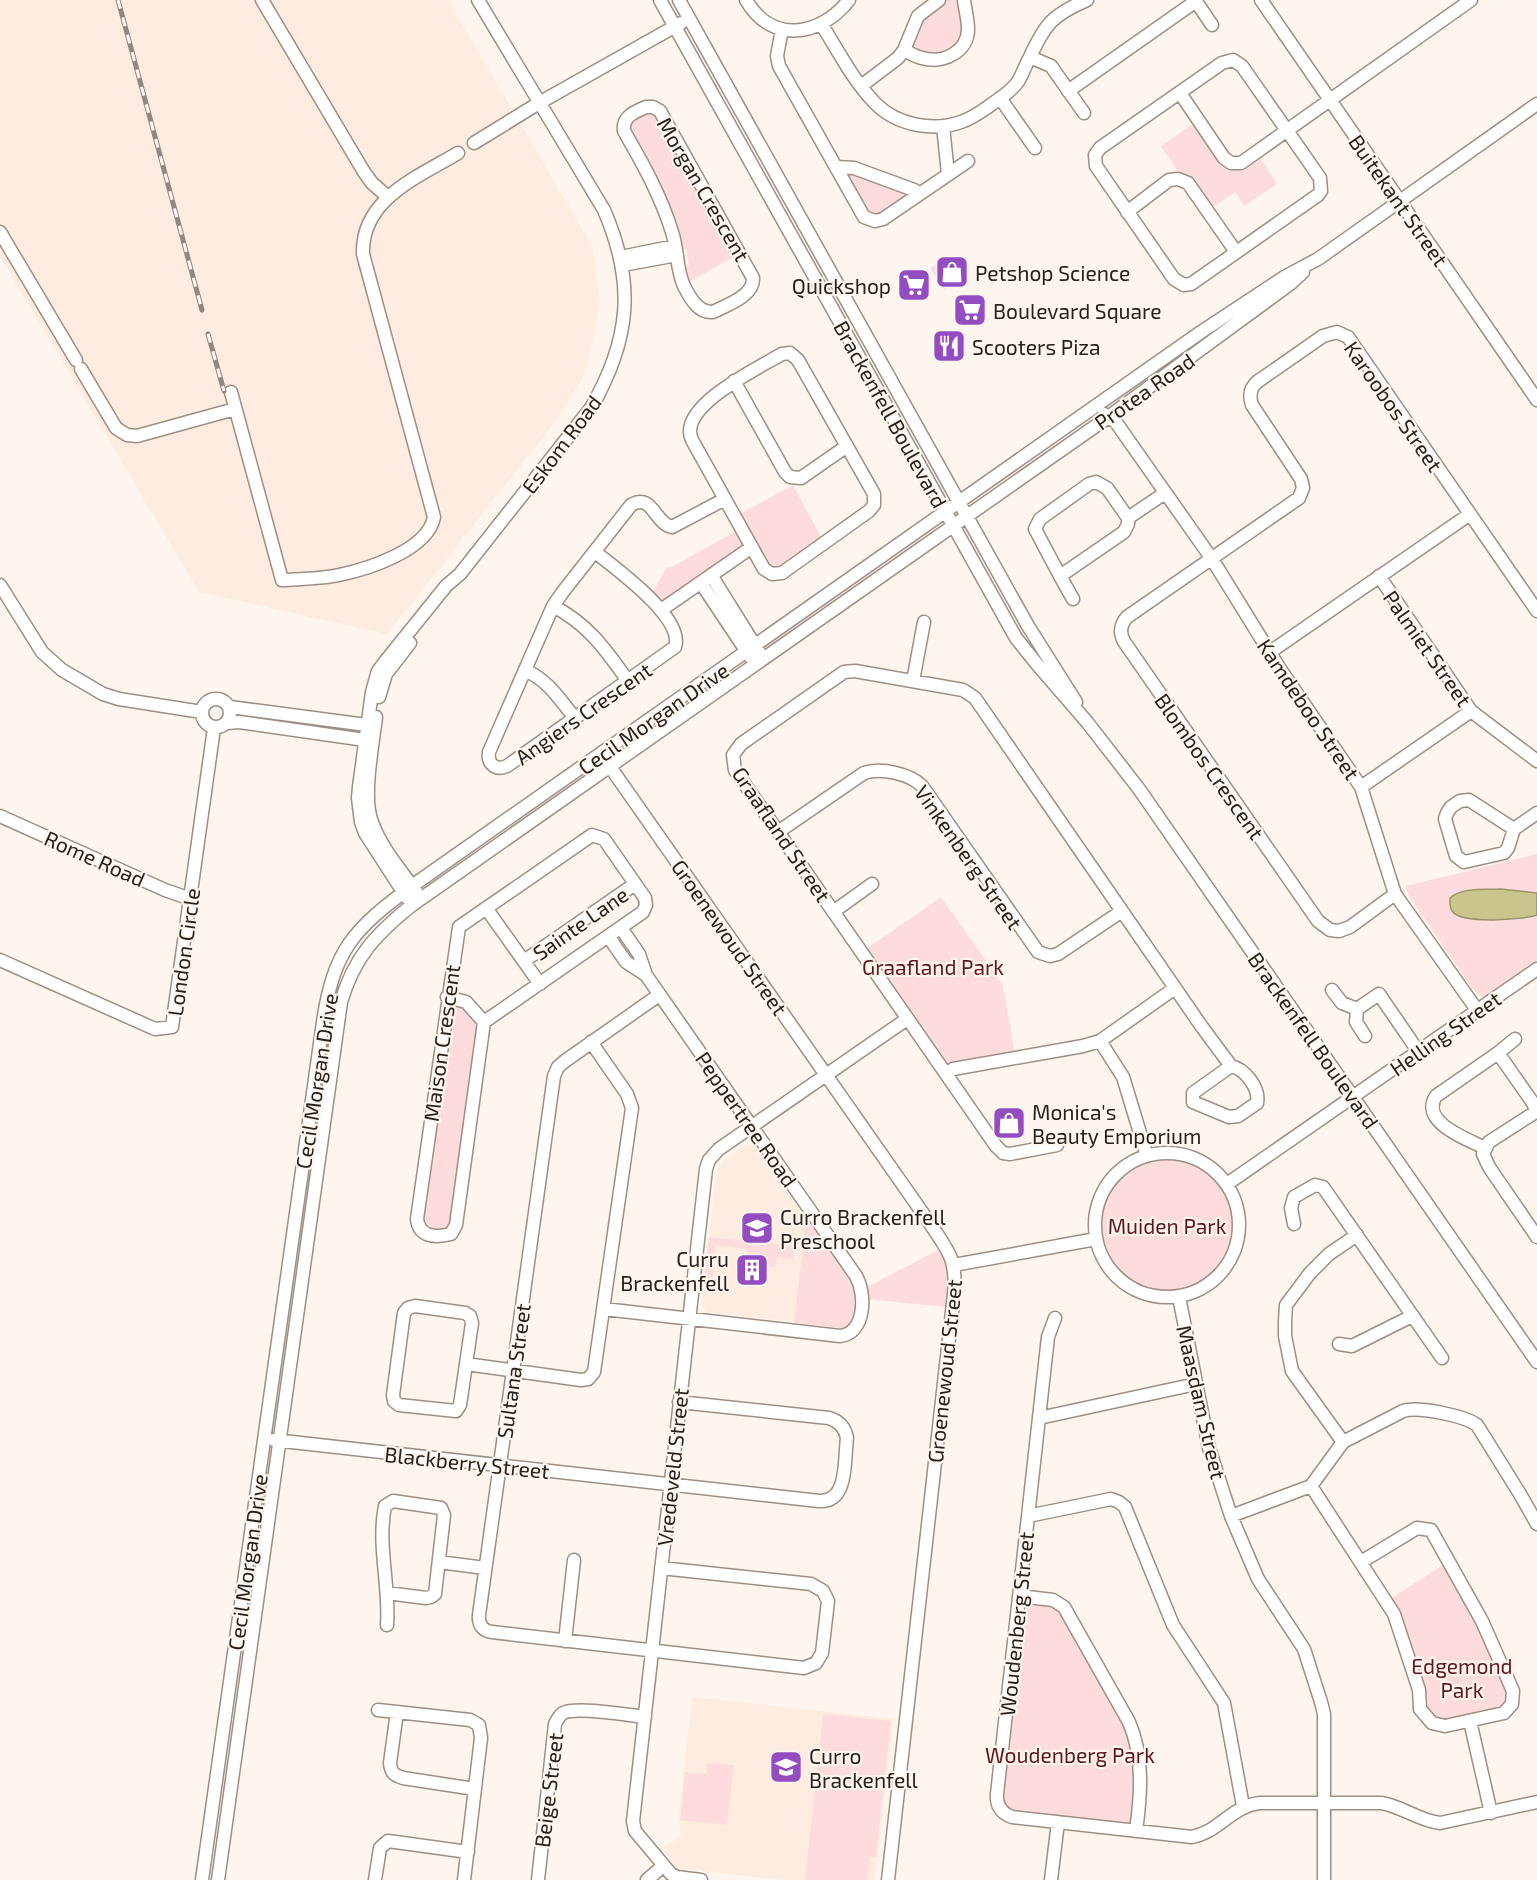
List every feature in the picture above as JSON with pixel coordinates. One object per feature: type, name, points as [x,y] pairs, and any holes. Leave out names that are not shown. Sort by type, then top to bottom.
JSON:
[{"type":"street","points":[[262,0],[364,172],[372,183],[388,197]]},
{"type":"street","name":"Eskom Road","points":[[416,902],[371,821],[368,789],[369,741],[371,725],[386,674],[450,591],[460,574],[582,419],[601,390],[615,354],[624,322],[626,302],[622,261],[616,236],[604,210],[478,0]]},
{"type":"street","name":"Brackenfell Boulevard","points":[[660,0],[1016,638],[1064,698],[1087,722],[1139,789],[1537,1362]]},
{"type":"street","name":"Brackenfell Boulevard","points":[[680,0],[965,515],[1028,626],[1087,722]]},
{"type":"street","points":[[746,0],[759,17],[782,29],[792,30],[822,25],[849,0]]},
{"type":"street","points":[[861,86],[885,69],[904,50],[918,16],[939,0]]},
{"type":"street","points":[[904,50],[921,58],[930,59],[948,58],[959,50],[968,29],[964,0]]},
{"type":"street","points":[[822,25],[861,86],[876,105],[896,118],[918,125],[943,126],[970,118],[1000,98],[1017,82],[1045,27],[1066,9],[1088,0]]},
{"type":"street","points":[[1180,93],[1224,158],[1231,163],[1244,161],[1471,0]]},
{"type":"street","points":[[1068,91],[1196,1],[1212,25]]},
{"type":"street","name":"Buitekant Street","points":[[1265,2],[1329,100],[1537,400]]},
{"type":"street","points":[[474,143],[539,103],[690,18]]},
{"type":"street","points":[[782,29],[777,56],[778,63],[862,214],[871,220],[883,219],[968,161]]},
{"type":"street","points":[[1030,57],[1051,66],[1084,113]]},
{"type":"street","points":[[1233,60],[1242,66],[1320,178],[1321,191],[1191,284],[1180,284],[1174,279],[1096,166],[1094,159],[1096,152],[1180,93],[1222,63],[1233,60]]},
{"type":"street","points":[[1000,98],[1035,148]]},
{"type":"street","name":"Protea Road","points":[[945,513],[1239,308],[1286,276],[1318,259],[1537,104]]},
{"type":"street","name":"Morgan Crescent","points":[[646,107],[660,111],[752,275],[754,281],[752,288],[716,310],[704,311],[698,308],[683,283],[676,250],[673,233],[649,174],[623,128],[626,118],[646,107]]},
{"type":"street","points":[[943,126],[948,174]]},
{"type":"street","points":[[231,392],[282,580],[337,576],[364,568],[403,552],[415,545],[430,530],[434,517],[363,254],[366,227],[374,213],[388,197],[402,186],[458,153]]},
{"type":"street","points":[[836,167],[854,168],[914,189],[920,194]]},
{"type":"street","points":[[1127,212],[1169,180],[1182,179],[1188,183],[1236,252]]},
{"type":"street","points":[[0,232],[116,428],[127,435],[137,436],[235,409]]},
{"type":"street","points":[[622,261],[676,250]]},
{"type":"street","name":"Protea Road","points":[[952,526],[1113,416],[1290,284],[1318,259]]},
{"type":"street","name":"Karoobos Street","points":[[1212,559],[1297,500],[1303,488],[1301,479],[1252,405],[1250,393],[1257,382],[1323,336],[1333,332],[1343,333],[1348,337],[1537,611]]},
{"type":"street","points":[[783,354],[793,354],[847,446],[874,494],[875,500],[872,508],[779,574],[772,574],[766,572],[692,440],[689,430],[693,420],[715,393],[783,354]]},
{"type":"street","points":[[734,381],[790,477],[801,478],[847,446]]},
{"type":"street","name":"Kamdeboo Street","points":[[1103,402],[1212,559],[1270,652],[1361,787],[1395,894],[1477,1010]]},
{"type":"street","points":[[1060,576],[1124,532],[1128,524],[1128,518],[1105,486],[1096,482],[1089,484],[1035,525],[1035,532],[1073,599]]},
{"type":"street","points":[[1128,518],[1165,493]]},
{"type":"street","name":"Angiers Crescent","points":[[595,552],[642,590],[661,610],[675,633],[677,639],[675,646],[507,766],[497,768],[491,764],[489,753],[553,606],[631,505],[644,502],[650,505],[664,524],[672,527],[725,499]]},
{"type":"street","name":"Cecil Morgan Drive","points":[[202,1880],[329,988],[341,956],[359,930],[408,889],[945,513]]},
{"type":"street","points":[[1270,652],[1470,514]]},
{"type":"street","name":"Cecil Morgan Drive","points":[[218,1880],[341,1002],[350,976],[364,951],[379,932],[416,902],[952,526]]},
{"type":"street","points":[[661,610],[752,547]]},
{"type":"street","name":"Blombos Crescent","points":[[1212,559],[1127,617],[1122,625],[1122,639],[1318,921],[1330,930],[1345,929],[1395,894]]},
{"type":"street","name":"Palmiet Street","points":[[1379,576],[1471,711],[1537,760]]},
{"type":"street","points":[[706,579],[729,615],[739,622],[759,661]]},
{"type":"street","points":[[0,585],[31,637],[51,663],[62,670],[109,696],[137,704],[202,712]]},
{"type":"street","points":[[553,606],[599,640],[628,681]]},
{"type":"street","points":[[913,681],[924,622]]},
{"type":"street","points":[[525,670],[538,676],[553,689],[575,718]]},
{"type":"street","name":"Graafland Street","points":[[1057,1145],[1014,1154],[1003,1153],[996,1146],[735,770],[733,760],[738,747],[844,672],[855,671],[963,690],[975,698],[1175,988],[1231,1066],[1244,1072],[1257,1092],[1257,1103],[1238,1116],[1229,1117],[1195,1105],[1191,1100],[1193,1093],[1231,1066]]},
{"type":"street","points":[[219,699],[225,701],[230,707],[231,717],[223,726],[214,728],[206,724],[202,712],[206,703],[219,699]]},
{"type":"street","points":[[230,707],[371,725]]},
{"type":"street","points":[[1361,787],[1471,711]]},
{"type":"street","points":[[227,723],[239,722],[369,741]]},
{"type":"street","name":"London Circle","points":[[0,960],[154,1029],[172,1027],[214,728]]},
{"type":"street","name":"Groenewoud Street","points":[[601,754],[945,1245],[954,1265],[954,1294],[888,1880]]},
{"type":"street","name":"Vinkenberg Street","points":[[778,832],[864,773],[876,771],[906,776],[922,786],[1038,952],[1045,956],[1058,954],[1122,911]]},
{"type":"street","points":[[1514,828],[1468,800],[1460,801],[1451,807],[1446,816],[1456,856],[1464,862],[1504,853],[1508,848],[1514,828],[1537,813]]},
{"type":"street","name":"Rome Road","points":[[0,816],[165,890],[191,899]]},
{"type":"street","name":"Maison Crescent","points":[[592,835],[604,839],[635,884],[645,898],[643,912],[484,1022],[456,1225],[451,1234],[442,1236],[424,1234],[418,1227],[417,1219],[447,997],[459,927],[592,835]]},
{"type":"street","name":"Sainte Lane","points":[[524,961],[635,884]]},
{"type":"street","points":[[833,912],[872,884]]},
{"type":"street","name":"Sainte Lane","points":[[486,908],[540,984]]},
{"type":"street","points":[[621,928],[639,954],[646,975]]},
{"type":"street","points":[[608,936],[626,962],[646,975]]},
{"type":"street","name":"Helling Street","points":[[1227,1184],[1537,970]]},
{"type":"street","name":"Peppertree Road","points":[[604,1309],[840,1336],[850,1332],[858,1324],[862,1296],[858,1279],[646,975]]},
{"type":"street","points":[[946,1074],[953,1069],[1100,1041],[1175,988]]},
{"type":"street","points":[[1332,990],[1342,1004],[1357,1009]]},
{"type":"street","points":[[1357,1009],[1379,994],[1418,1052]]},
{"type":"street","name":"Sultana Street","points":[[660,995],[561,1064],[554,1076],[478,1619],[484,1629],[492,1632],[804,1668],[816,1663],[822,1653],[828,1601],[824,1591],[812,1584],[661,1568]]},
{"type":"street","points":[[447,997],[466,1002],[484,1022]]},
{"type":"street","points":[[1357,1009],[1356,1022],[1365,1036]]},
{"type":"street","name":"Vredeveld Street","points":[[701,1880],[671,1874],[635,1831],[633,1821],[706,1169],[709,1160],[719,1149],[907,1018]]},
{"type":"street","points":[[1485,1148],[1445,1128],[1433,1111],[1432,1104],[1439,1094],[1515,1039]]},
{"type":"street","points":[[1100,1041],[1124,1077],[1147,1156]]},
{"type":"street","points":[[466,1364],[581,1380],[588,1378],[596,1369],[632,1108],[627,1094],[591,1042]]},
{"type":"street","points":[[1498,1053],[1537,1111],[1489,1142],[1485,1148],[1485,1160],[1537,1237]]},
{"type":"street","points":[[1166,1153],[1184,1155],[1201,1161],[1227,1184],[1236,1202],[1240,1235],[1234,1254],[1224,1271],[1204,1288],[1179,1297],[1160,1298],[1125,1285],[1106,1264],[1096,1239],[1094,1223],[1096,1208],[1102,1194],[1120,1170],[1133,1161],[1147,1156],[1166,1153]]},
{"type":"street","points":[[1294,1224],[1291,1208],[1294,1197],[1318,1185],[1323,1187],[1442,1358]]},
{"type":"street","points":[[1343,1442],[1292,1371],[1286,1336],[1286,1305],[1310,1273],[1329,1254],[1358,1235]]},
{"type":"street","points":[[954,1265],[1096,1239]]},
{"type":"street","name":"Maasdam Street","points":[[1179,1297],[1209,1448],[1231,1516],[1258,1579],[1302,1644],[1324,1714],[1324,1880]]},
{"type":"street","points":[[415,1306],[465,1313],[470,1316],[472,1323],[466,1364],[460,1408],[456,1411],[396,1403],[393,1395],[406,1309],[415,1306]]},
{"type":"street","points":[[1339,1344],[1352,1346],[1412,1316]]},
{"type":"street","name":"Woudenberg Street","points":[[1055,1318],[1048,1337],[997,1803],[1001,1810],[1012,1817],[1192,1838],[1220,1824],[1243,1806]]},
{"type":"street","points":[[1039,1418],[1196,1384]]},
{"type":"street","name":"Blackberry Street","points":[[263,1440],[280,1440],[824,1501],[833,1498],[840,1491],[846,1434],[843,1426],[833,1419],[680,1402]]},
{"type":"street","points":[[1231,1516],[1311,1486],[1343,1442],[1407,1410],[1417,1409],[1467,1420],[1477,1425],[1537,1524]]},
{"type":"street","points":[[1311,1486],[1394,1614],[1419,1690],[1420,1709],[1424,1715],[1432,1723],[1445,1726],[1504,1713],[1512,1704],[1513,1690],[1482,1621],[1431,1530],[1417,1528],[1361,1562]]},
{"type":"street","points":[[1028,1516],[1111,1499],[1125,1507],[1173,1625],[1224,1703],[1243,1806],[1260,1803],[1388,1804],[1430,1822],[1440,1823],[1537,1802]]},
{"type":"street","points":[[387,1593],[432,1597],[436,1591],[444,1515],[443,1510],[439,1507],[393,1501],[388,1503],[384,1509],[382,1540],[387,1593],[387,1625]]},
{"type":"street","points":[[565,1641],[574,1560]]},
{"type":"street","points":[[439,1562],[485,1568]]},
{"type":"street","points":[[1019,1596],[1053,1600],[1066,1609],[1130,1722],[1135,1738],[1141,1787],[1136,1831]]},
{"type":"street","points":[[378,1710],[470,1720],[479,1725],[481,1738],[464,1880]]},
{"type":"street","name":"Beige Street","points":[[538,1880],[555,1724],[558,1718],[565,1712],[580,1710],[645,1717]]},
{"type":"street","points":[[398,1712],[390,1763],[395,1775],[475,1789]]},
{"type":"street","points":[[1470,1721],[1491,1813]]},
{"type":"street","points":[[1051,1880],[1058,1822]]},
{"type":"street","points":[[375,1880],[380,1848],[388,1841],[468,1852]]},
{"type":"street","points":[[647,1880],[663,1866]]},
{"type":"shaded area","points":[[0,0],[448,0],[593,248],[600,303],[585,374],[556,421],[387,634],[199,592],[0,256]]},
{"type":"shaded area","points":[[1501,889],[1537,893],[1537,915],[1480,920],[1459,916],[1451,909],[1450,898],[1455,894],[1474,890]]},
{"type":"shaded area","name":"Curro Brackenfell Preschool","points":[[746,1145],[756,1146],[806,1220],[794,1322],[706,1312],[701,1305],[716,1172],[722,1162]]},
{"type":"shaded area","name":"Curro Brackenfell","points":[[692,1697],[893,1719],[875,1880],[784,1880],[677,1868],[662,1850],[681,1835],[679,1815]]},
{"type":"green space","points":[[944,0],[960,0],[964,28],[961,42],[950,53],[928,56],[911,48],[919,22]]},
{"type":"green space","points":[[647,112],[655,114],[735,256],[687,283],[683,267],[689,265],[686,249],[682,250],[677,228],[655,175],[630,128],[632,121]]},
{"type":"green space","points":[[1195,122],[1222,160],[1258,155],[1277,184],[1244,206],[1235,192],[1210,209],[1180,175],[1161,146]]},
{"type":"green space","points":[[850,172],[907,192],[907,196],[883,215],[869,216],[847,175]]},
{"type":"green space","points":[[939,262],[954,284],[944,290],[930,268]]},
{"type":"green space","points":[[793,485],[822,539],[778,570],[769,568],[738,515]]},
{"type":"green space","points":[[738,530],[743,542],[741,548],[666,601],[659,600],[652,593],[667,567],[670,568]]},
{"type":"green space","points":[[1537,854],[1537,961],[1483,998],[1474,991],[1409,896],[1405,886]]},
{"type":"green space","name":"Graafland Park","points":[[941,897],[1003,985],[1015,1054],[946,1064],[865,950]]},
{"type":"green space","points":[[454,1004],[465,1006],[478,1023],[451,1225],[447,1231],[427,1231],[422,1226],[451,1007]]},
{"type":"green space","name":"Muiden Park","points":[[1167,1158],[1193,1163],[1214,1178],[1229,1199],[1234,1225],[1229,1251],[1214,1272],[1193,1287],[1167,1292],[1141,1287],[1120,1272],[1105,1251],[1100,1225],[1105,1199],[1120,1178],[1141,1163]]},
{"type":"green space","points":[[806,1220],[832,1253],[855,1290],[853,1317],[843,1328],[794,1323]]},
{"type":"green space","points":[[709,1237],[794,1246],[793,1259],[777,1257],[775,1267],[746,1263],[747,1249],[715,1245],[711,1285],[703,1284]]},
{"type":"green space","points":[[940,1249],[946,1263],[948,1277],[947,1307],[866,1299],[865,1288]]},
{"type":"green space","name":"Edgemond Park","points":[[1446,1563],[1476,1614],[1510,1697],[1501,1709],[1446,1721],[1436,1719],[1426,1709],[1424,1689],[1392,1598]]},
{"type":"green space","name":"Woudenberg Park","points":[[1030,1603],[1052,1604],[1059,1607],[1127,1727],[1137,1780],[1132,1821],[1129,1824],[1013,1813],[1005,1808],[1001,1794],[1023,1607]]},
{"type":"green space","points":[[823,1714],[891,1721],[876,1857],[870,1857],[867,1880],[805,1880]]},
{"type":"green space","points":[[707,1764],[734,1765],[727,1825],[680,1820],[685,1772],[706,1774]]},
{"type":"railway","points":[[118,0],[202,310]]},
{"type":"railway","points":[[208,334],[224,391]]},
{"type":"place","name":"Petshop Science","points":[[952,272]]},
{"type":"place","name":"Quickshop","points":[[914,285]]},
{"type":"place","name":"Boulevard Square","points":[[970,310]]},
{"type":"place","name":"Scooters Piza","points":[[949,346]]},
{"type":"place","name":"Monica's Beauty Emporium","points":[[1009,1123]]},
{"type":"place","name":"Curro Brackenfell Preschool","points":[[757,1228]]},
{"type":"place","name":"Curru Brackenfell","points":[[752,1270]]},
{"type":"place","name":"Curro Brackenfell","points":[[786,1767]]}]
